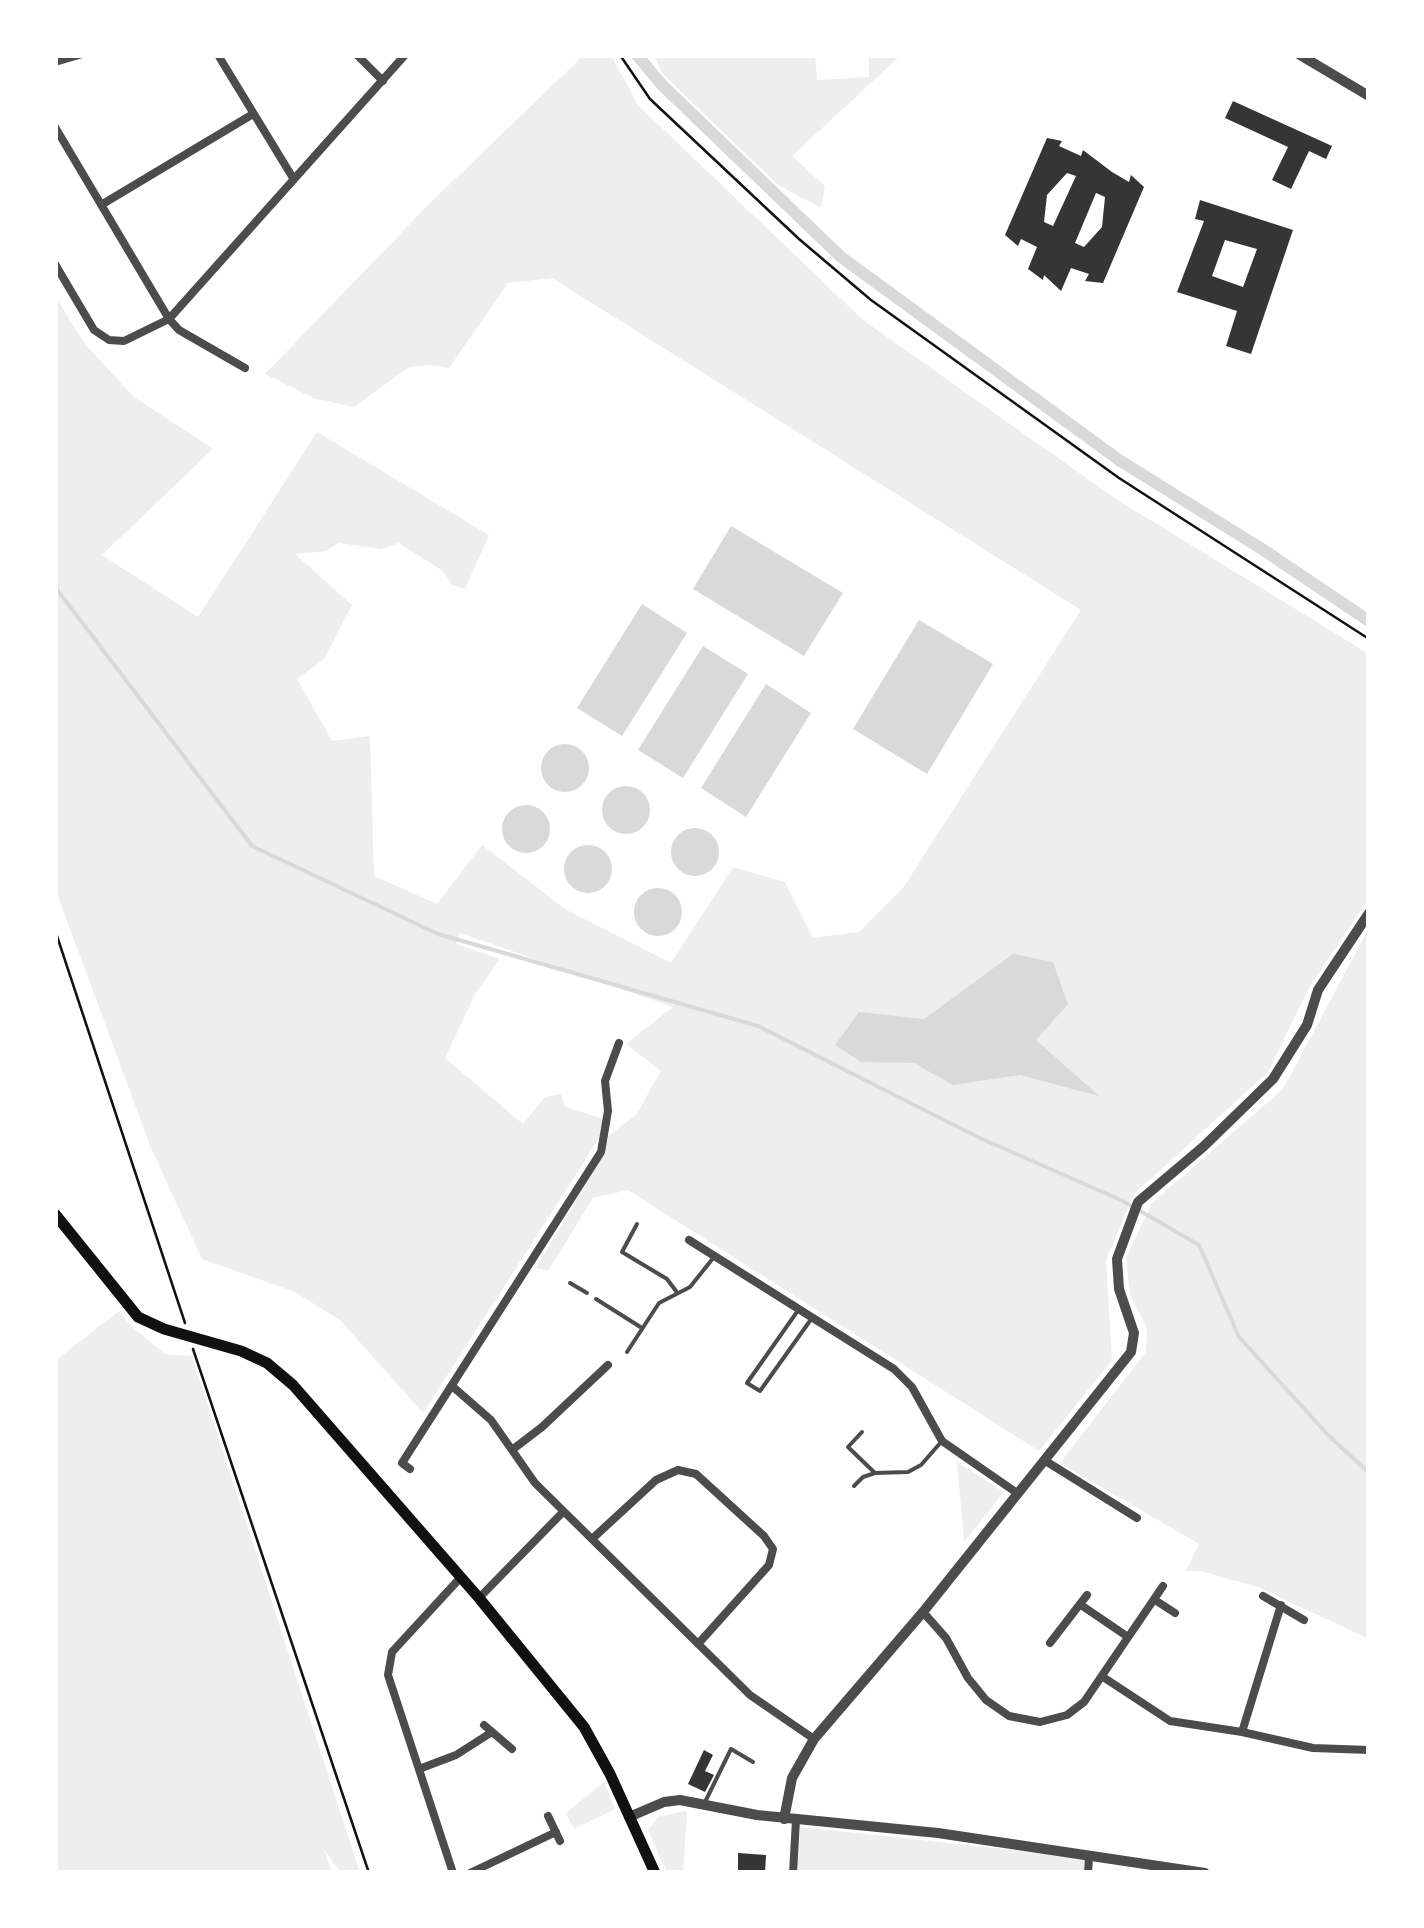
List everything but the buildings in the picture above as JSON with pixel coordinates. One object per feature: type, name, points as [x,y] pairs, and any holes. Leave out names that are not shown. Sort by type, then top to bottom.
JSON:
[{"type":"main road","points":[[55,1214],[138,1317],[165,1330],[226,1346],[267,1363],[294,1386],[479,1598],[584,1728],[610,1774],[655,1873]]},
{"type":"street","points":[[55,62],[80,55]]},
{"type":"street","points":[[218,55],[293,178]]},
{"type":"street","points":[[356,55],[383,80]]},
{"type":"street","points":[[55,264],[94,330],[109,340],[124,341],[169,320],[405,55]]},
{"type":"street","points":[[1300,55],[1369,96]]},
{"type":"street","points":[[101,205],[253,114]]},
{"type":"street","points":[[55,127],[169,320],[179,330],[246,368]]},
{"type":"street","points":[[793,1873],[792,1778],[814,1739],[922,1612],[1131,1352],[1134,1333],[1119,1289],[1118,1260],[1138,1202],[1203,1147],[1273,1079],[1307,1025],[1318,990],[1369,912]]},
{"type":"street","points":[[410,1469],[402,1463],[602,1152],[608,1111],[605,1081],[618,1044]]},
{"type":"street","points":[[689,1240],[894,1369],[910,1384],[942,1441],[1017,1493]]},
{"type":"street","points":[[512,1450],[608,1365]]},
{"type":"street","points":[[452,1386],[491,1420],[534,1483],[750,1695],[814,1739]]},
{"type":"street","points":[[558,1391],[569,1401]]},
{"type":"street","points":[[1044,1460],[1138,1518]]},
{"type":"street","points":[[592,1539],[656,1480],[678,1470],[696,1474],[764,1536],[772,1549],[769,1565],[698,1644]]},
{"type":"street","points":[[479,1598],[563,1512]]},
{"type":"street","points":[[453,1873],[388,1675],[392,1652],[461,1577]]},
{"type":"street","points":[[922,1612],[946,1638],[968,1678],[986,1700],[1009,1716],[1040,1722],[1067,1715],[1084,1702],[1163,1586]]},
{"type":"street","points":[[1050,1643],[1087,1595]]},
{"type":"street","points":[[1263,1596],[1304,1620]]},
{"type":"street","points":[[1155,1600],[1174,1613]]},
{"type":"street","points":[[1242,1732],[1281,1604]]},
{"type":"street","points":[[1080,1605],[1128,1637]]},
{"type":"street","points":[[1103,1677],[1170,1721],[1313,1748],[1369,1750]]},
{"type":"street","points":[[484,1724],[512,1748]]},
{"type":"street","points":[[419,1768],[456,1755],[492,1732]]},
{"type":"street","points":[[629,1817],[673,1800],[790,1819],[938,1833],[1206,1873]]},
{"type":"street","points":[[470,1873],[558,1836],[548,1816]]},
{"type":"street","points":[[1088,1873],[1089,1858]]},
{"type":"lane","points":[[637,1224],[622,1252],[667,1280],[676,1291]]},
{"type":"lane","points":[[628,1352],[658,1303],[690,1286],[714,1257]]},
{"type":"lane","points":[[570,1282],[587,1293]]},
{"type":"lane","points":[[596,1299],[642,1328]]},
{"type":"lane","points":[[799,1309],[748,1383],[760,1391],[812,1318]]},
{"type":"lane","points":[[862,1432],[848,1448],[875,1473]]},
{"type":"lane","points":[[854,1486],[875,1473],[908,1472],[921,1465],[942,1441]]},
{"type":"lane","points":[[704,1804],[731,1750],[753,1762]]},
{"type":"path","points":[[620,55],[650,98],[871,300],[1118,478],[1369,639]]},
{"type":"path","points":[[55,930],[188,1332]]},
{"type":"path","points":[[193,1349],[369,1873]]},
{"type":"shaded area","points":[[584,55],[611,55],[638,105],[863,320],[1116,499],[1369,654],[1369,898],[1310,986],[1268,1072],[1134,1194],[1106,1260],[1112,1360],[1039,1451],[628,1190],[593,1198],[548,1271],[536,1268],[604,1153],[609,1135],[636,1115],[661,1071],[626,1044],[673,1007],[460,933],[456,944],[500,959],[475,994],[445,1058],[523,1124],[545,1097],[561,1094],[565,1107],[604,1119],[598,1140],[423,1413],[341,1321],[295,1292],[202,1259],[151,1148],[55,888],[55,296],[85,344],[134,397],[213,449],[102,555],[198,617],[317,432],[489,535],[465,589],[452,585],[443,571],[399,543],[381,549],[339,543],[326,551],[295,554],[352,605],[324,659],[297,679],[332,741],[370,736],[374,876],[437,904],[482,845],[565,909],[671,963],[733,867],[785,882],[813,938],[859,932],[903,888],[1081,610],[552,278],[508,283],[449,368],[409,367],[354,407],[313,398],[265,374],[431,202]]},
{"type":"shaded area","points":[[654,55],[815,55],[817,80],[869,77],[869,58],[901,55],[792,156],[825,186],[821,208],[778,185],[662,73]]},
{"type":"shaded area","points":[[731,526],[843,593],[804,656],[693,589]]},
{"type":"shaded area","points":[[642,604],[687,633],[622,736],[577,708]]},
{"type":"shaded area","points":[[919,620],[993,664],[927,774],[853,729]]},
{"type":"shaded area","points":[[703,646],[748,674],[683,778],[638,750]]},
{"type":"shaded area","points":[[766,684],[811,713],[746,817],[701,788]]},
{"type":"shaded area","points":[[565,744],[582,751],[589,768],[582,785],[565,792],[548,785],[541,768],[548,751]]},
{"type":"shaded area","points":[[626,786],[643,793],[650,810],[643,827],[626,834],[609,827],[602,810],[609,793]]},
{"type":"shaded area","points":[[526,805],[543,812],[550,829],[543,846],[526,853],[509,846],[502,829],[509,812]]},
{"type":"shaded area","points":[[695,828],[712,835],[719,852],[712,869],[695,876],[678,869],[671,852],[678,835]]},
{"type":"shaded area","points":[[588,845],[605,852],[612,869],[605,886],[588,893],[571,886],[564,869],[571,852]]},
{"type":"shaded area","points":[[658,888],[675,895],[682,912],[675,929],[658,936],[641,929],[634,912],[641,895]]},
{"type":"shaded area","points":[[1369,928],[1369,1639],[1258,1587],[1201,1571],[1186,1571],[1199,1544],[1060,1463],[1146,1352],[1147,1328],[1130,1295],[1126,1258],[1152,1203],[1283,1089]]},
{"type":"shaded area","points":[[1013,954],[1053,962],[1068,1004],[1036,1040],[1099,1096],[1020,1075],[953,1085],[914,1063],[861,1062],[835,1045],[859,1012],[924,1019]]},
{"type":"shaded area","points":[[119,1311],[165,1354],[192,1356],[360,1873],[340,1873],[324,1849],[332,1873],[55,1873],[55,1361]]},
{"type":"shaded area","points":[[957,1462],[1004,1492],[964,1542]]},
{"type":"shaded area","points":[[604,1782],[615,1809],[574,1829],[566,1813]]},
{"type":"shaded area","points":[[685,1811],[683,1873],[667,1873],[648,1830],[658,1817]]},
{"type":"shaded area","points":[[800,1827],[1088,1858],[1086,1873],[797,1873]]},
{"type":"waterway","points":[[637,55],[662,85],[841,257],[1119,460],[1369,621]]},
{"type":"waterway","points":[[55,587],[252,846],[438,934],[758,1026],[980,1138],[1123,1201],[1199,1245],[1239,1337],[1328,1435],[1369,1473]]},
{"type":"waterway","points":[[84,1873],[90,1873]]}]
